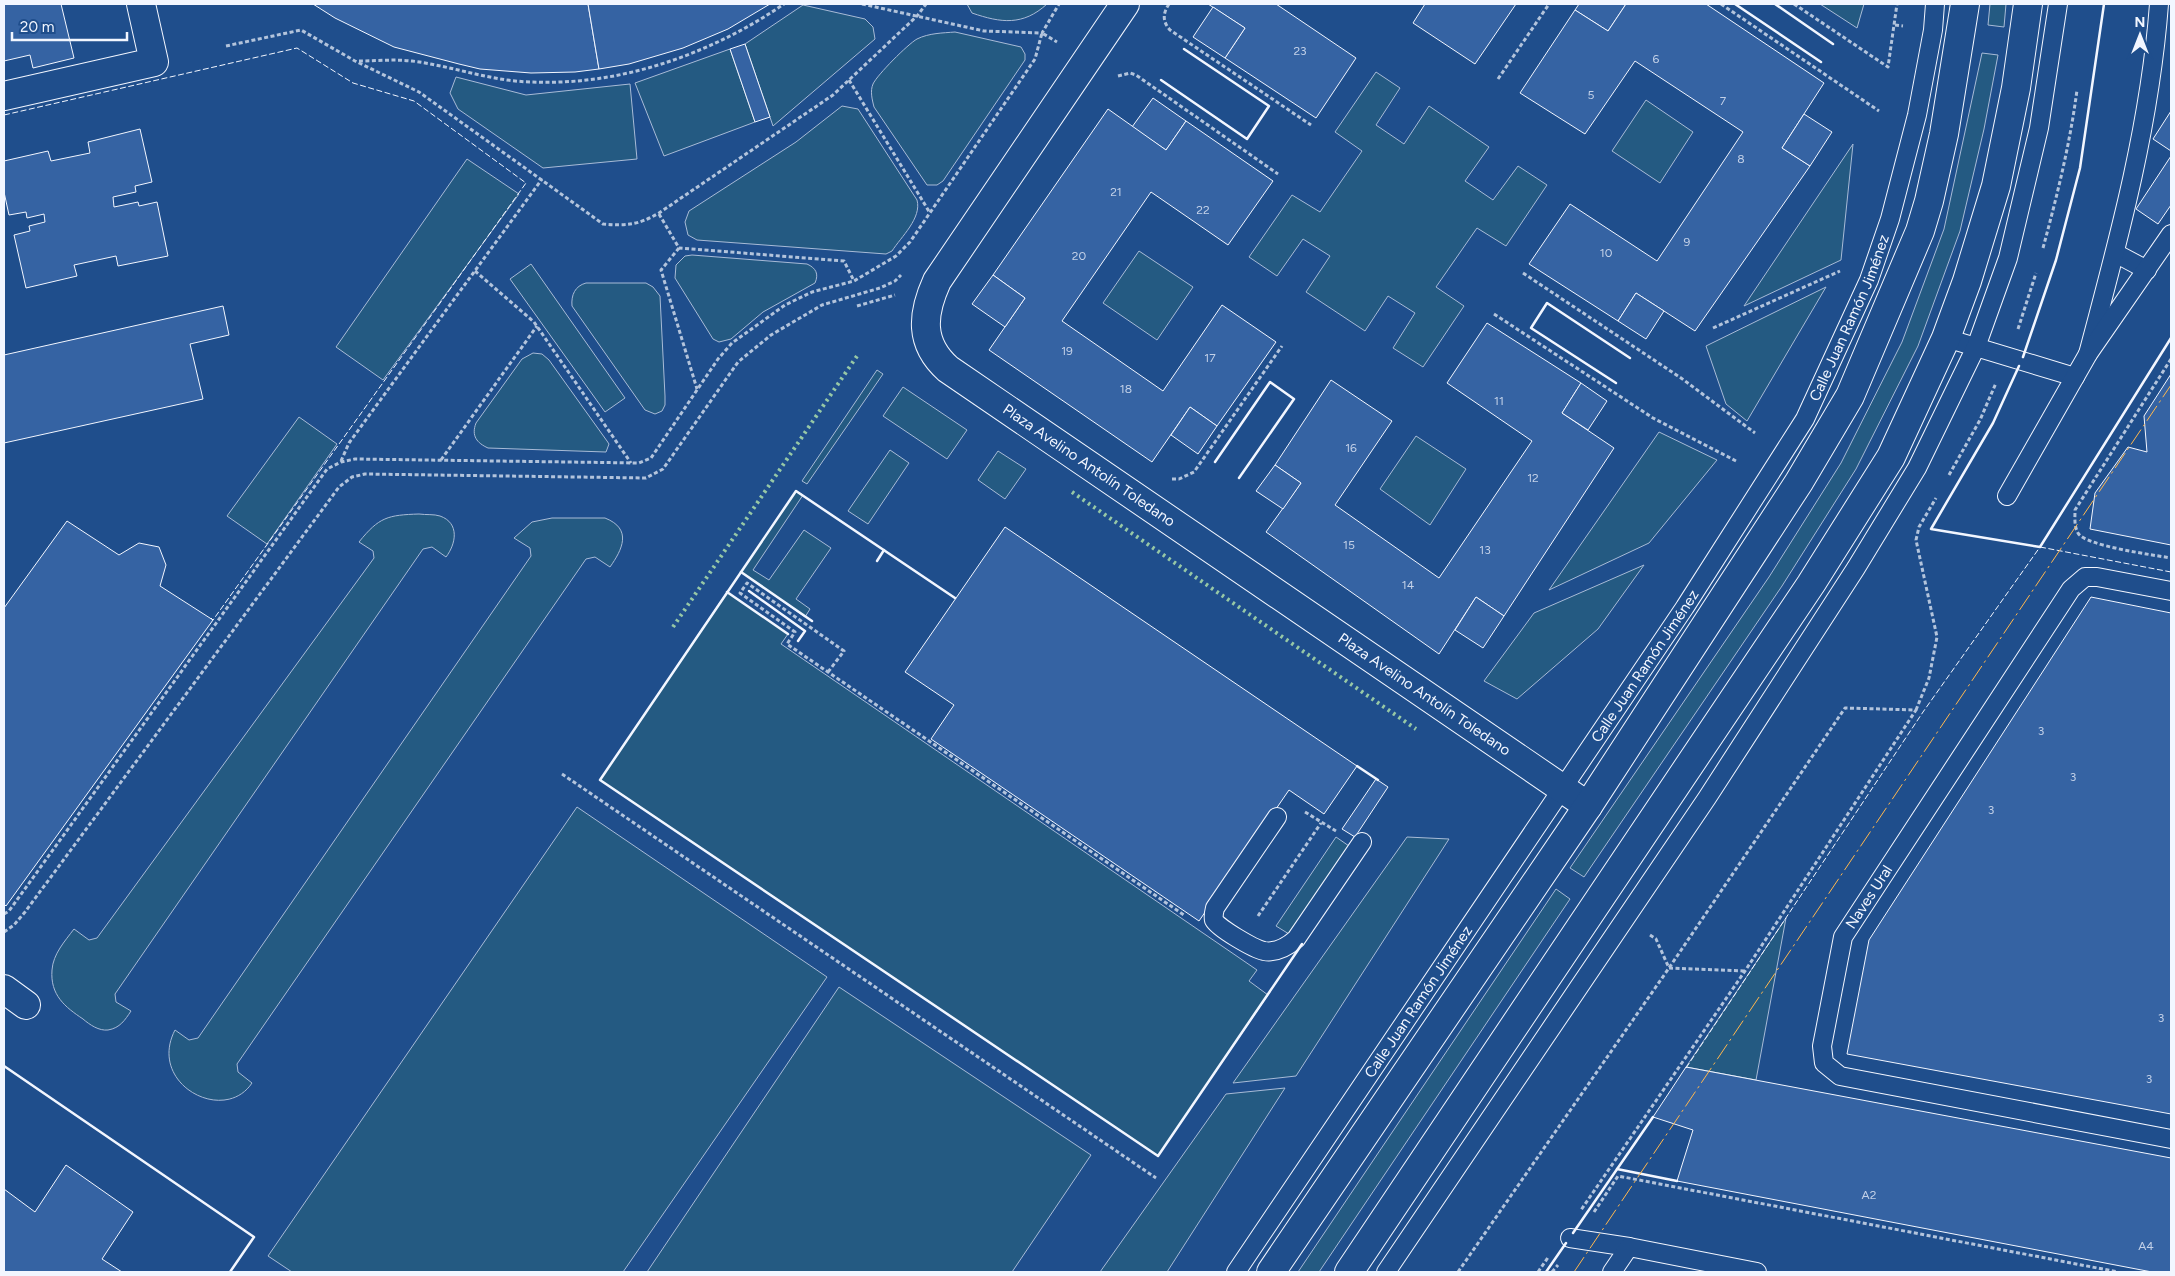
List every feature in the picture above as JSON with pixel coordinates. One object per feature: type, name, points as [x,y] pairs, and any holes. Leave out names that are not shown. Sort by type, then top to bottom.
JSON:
[{"type":"main road","points":[[4,96],[154,62],[141,4]]},
{"type":"main road","name":"Plaza Avelino Antolín Toledano","points":[[1125,4],[937,281],[926,310],[930,347],[937,360],[1588,806]]},
{"type":"main road","name":"Calle Juan Ramón Jiménez","points":[[1271,1272],[1588,806],[1799,482],[1850,396],[1920,231],[1929,201],[1945,125],[1965,4]]},
{"type":"main road","points":[[1349,1272],[1585,923],[1840,540],[1891,457],[1946,338],[1967,281],[1996,186],[2016,88],[2028,4]]},
{"type":"main road","points":[[4,989],[26,1005]]},
{"type":"lane","name":"Calle Juan Ramón Jiménez","points":[[1236,1272],[1563,788],[1776,467],[1805,419],[1834,361],[1869,280],[1890,219],[1917,115],[1936,4]]},
{"type":"lane","points":[[1386,1272],[1708,798],[1856,568],[1917,468],[1976,347],[2008,258],[2028,182],[2046,93],[2058,4]]},
{"type":"lane","points":[[2088,354],[2133,182],[2148,103],[2159,4]]},
{"type":"lane","points":[[2006,496],[2088,354],[2148,270],[2171,234]]},
{"type":"lane","points":[[2115,253],[2148,270]]},
{"type":"lane","points":[[1946,338],[2075,377]]},
{"type":"lane","name":"Naves Ural","points":[[2171,591],[2098,577],[2085,577],[2071,589],[1843,937],[1822,1046],[1824,1063],[1840,1076],[2171,1139]]},
{"type":"lane","points":[[1277,818],[1215,908],[1214,919],[1217,923],[1241,940],[1264,951],[1277,950],[1292,943],[1362,842]]},
{"type":"lane","points":[[1573,1238],[1757,1272]]},
{"type":"lane","points":[[1612,1272],[1629,1247]]},
{"type":"path","points":[[356,61],[411,61],[479,75],[532,82],[604,77],[637,72],[713,46],[744,30],[784,4]]},
{"type":"path","points":[[862,4],[984,31],[1042,33]]},
{"type":"path","points":[[226,46],[301,30],[356,61],[419,92],[603,224],[628,226],[644,222],[659,213],[833,95],[918,15],[926,4]]},
{"type":"path","points":[[4,914],[9,911],[327,470],[341,462],[354,459],[639,463],[651,458],[697,390],[732,343],[784,305],[812,292],[854,281],[896,256],[910,242],[1035,59],[1042,33],[1059,4]]},
{"type":"path","points":[[1169,4],[1164,10],[1164,18],[1170,30],[1311,125]]},
{"type":"path","points":[[1498,79],[1548,4]]},
{"type":"path","points":[[1721,4],[1879,111]]},
{"type":"path","points":[[1794,4],[1888,67],[1897,4]]},
{"type":"path","points":[[1114,82],[1118,76],[1124,73],[1136,75],[1278,174]]},
{"type":"path","points":[[849,80],[930,213]]},
{"type":"path","points":[[341,462],[349,442],[542,179]]},
{"type":"path","points":[[659,213],[679,248]]},
{"type":"path","points":[[679,248],[844,262],[854,281]]},
{"type":"path","points":[[679,248],[661,270],[697,390]]},
{"type":"path","points":[[1713,328],[1843,270]]},
{"type":"path","points":[[474,271],[537,326],[631,463]]},
{"type":"path","points":[[4,932],[14,925],[25,912],[339,487],[352,476],[366,474],[646,478],[663,470],[738,362],[764,341],[822,305],[880,288],[895,281],[905,271]]},
{"type":"path","points":[[1523,273],[1681,378],[1755,433]]},
{"type":"path","points":[[1494,314],[1653,418],[1736,460]]},
{"type":"path","points":[[440,460],[537,326]]},
{"type":"path","points":[[1170,479],[1179,479],[1194,472],[1282,346]]},
{"type":"path","points":[[2171,358],[2075,510],[2075,522],[2078,534],[2091,543],[2171,558]]},
{"type":"path","points":[[828,672],[844,650],[747,583],[740,593],[796,632],[787,644],[1186,917]]},
{"type":"path","points":[[1458,1272],[1669,968],[1845,708],[1916,710],[1745,971],[1579,1212]]},
{"type":"path","points":[[562,774],[1156,1178]]},
{"type":"path","points":[[1299,808],[1339,833]]},
{"type":"path","points":[[1241,940],[1321,823]]},
{"type":"path","points":[[1656,939],[1669,968]]},
{"type":"path","points":[[1669,968],[1745,971]]},
{"type":"path","points":[[1552,1272],[1573,1238],[1618,1176],[2118,1272]]},
{"type":"path","points":[[1538,1272],[1552,1251]]},
{"type":"shaded area","points":[[967,4],[1047,4],[1029,16],[1011,21],[993,19],[972,13]]},
{"type":"shaded area","points":[[1820,4],[1864,4],[1857,28]]},
{"type":"shaded area","points":[[1990,4],[2006,4],[2004,27],[1988,25]]},
{"type":"shaded area","points":[[803,5],[865,19],[873,27],[875,39],[773,126],[745,44]]},
{"type":"shaded area","points":[[955,32],[1021,47],[1025,54],[1025,60],[943,181],[937,185],[927,185],[874,107],[872,87],[886,67],[917,39],[931,34]]},
{"type":"shaded area","points":[[730,49],[755,122],[664,156],[635,83]]},
{"type":"shaded area","points":[[1982,53],[1998,55],[1984,129],[1960,231],[1918,346],[1856,469],[1782,586],[1584,877],[1570,868],[1769,577],[1841,463],[1902,342],[1944,229]]},
{"type":"shaded area","points":[[1376,72],[1400,88],[1376,125],[1404,144],[1429,106],[1489,147],[1465,181],[1493,200],[1518,166],[1547,185],[1506,246],[1477,228],[1436,287],[1464,306],[1423,367],[1393,348],[1415,313],[1388,296],[1365,331],[1306,292],[1330,256],[1303,239],[1277,276],[1249,257],[1292,195],[1320,212],[1362,151],[1335,132]]},
{"type":"shaded area","points":[[456,77],[526,95],[630,84],[637,159],[543,168],[458,109],[450,93]]},
{"type":"shaded area","points":[[1646,100],[1693,132],[1660,183],[1612,151]]},
{"type":"shaded area","points":[[842,106],[858,109],[917,200],[918,207],[914,220],[892,251],[886,254],[697,240],[688,235],[685,222],[689,211],[796,142]]},
{"type":"shaded area","points":[[1853,144],[1841,260],[1744,306]]},
{"type":"shaded area","points":[[467,159],[519,194],[383,380],[336,347]]},
{"type":"shaded area","points":[[1139,251],[1193,287],[1157,340],[1103,303]]},
{"type":"shaded area","points":[[685,256],[807,264],[813,267],[817,277],[815,283],[763,312],[731,339],[719,342],[713,339],[675,278],[676,265]]},
{"type":"shaded area","points":[[531,264],[625,398],[605,412],[510,279]]},
{"type":"shaded area","points":[[586,283],[646,283],[653,287],[660,296],[665,396],[665,405],[662,411],[655,414],[645,410],[572,306],[574,292],[579,286]]},
{"type":"shaded area","points":[[1826,287],[1747,421],[1726,404],[1706,346]]},
{"type":"shaded area","points":[[533,353],[542,354],[549,360],[609,444],[606,452],[488,448],[478,441],[474,432],[476,423],[522,359]]},
{"type":"shaded area","points":[[877,370],[883,374],[807,484],[802,481]]},
{"type":"shaded area","points":[[903,387],[967,430],[947,459],[883,416]]},
{"type":"shaded area","points":[[299,417],[337,444],[267,544],[227,516]]},
{"type":"shaded area","points":[[1659,432],[1717,460],[1649,543],[1549,590]]},
{"type":"shaded area","points":[[1416,436],[1466,469],[1430,525],[1380,489]]},
{"type":"shaded area","points":[[890,450],[909,463],[868,524],[848,511]]},
{"type":"shaded area","points":[[998,451],[1026,469],[1005,499],[978,480]]},
{"type":"shaded area","points":[[796,491],[803,495],[753,570],[769,580],[804,530],[831,548],[796,599],[810,609],[805,617],[741,572]]},
{"type":"shaded area","points":[[399,515],[440,516],[451,524],[454,540],[446,557],[432,547],[423,549],[115,994],[116,1002],[131,1011],[127,1017],[122,1023],[112,1029],[98,1029],[70,1010],[60,999],[53,987],[53,964],[60,948],[74,929],[89,940],[97,938],[374,558],[373,551],[359,542],[372,527],[385,519]]},
{"type":"shaded area","points":[[552,518],[605,518],[614,523],[622,534],[621,547],[618,554],[610,567],[595,557],[586,559],[237,1064],[238,1072],[252,1083],[240,1095],[224,1100],[208,1099],[192,1092],[180,1082],[171,1067],[169,1050],[175,1030],[189,1040],[198,1038],[531,556],[530,548],[514,538],[532,522]]},
{"type":"shaded area","points":[[1644,565],[1598,629],[1517,699],[1484,681],[1534,613]]},
{"type":"shaded area","points":[[727,592],[788,634],[781,644],[1257,970],[1249,981],[1268,995],[1158,1156],[600,780]]},
{"type":"shaded area","points":[[577,807],[827,977],[623,1272],[292,1272],[268,1256]]},
{"type":"shaded area","points":[[1336,837],[1349,846],[1289,934],[1276,926]]},
{"type":"shaded area","points":[[1407,837],[1449,839],[1296,1076],[1233,1083]]},
{"type":"shaded area","points":[[1556,889],[1570,899],[1319,1272],[1298,1272]]},
{"type":"shaded area","points":[[1786,918],[1756,1080],[1686,1067]]},
{"type":"shaded area","points":[[839,987],[1091,1155],[1012,1272],[647,1272]]},
{"type":"shaded area","points":[[1285,1088],[1167,1272],[1100,1272],[1226,1094]]},
{"type":"building","points":[[4,4],[61,4],[74,58],[33,68],[30,55],[4,61]]},
{"type":"building","points":[[313,4],[588,4],[599,69],[575,72],[531,73],[480,69],[394,47],[335,18]]},
{"type":"building","points":[[588,4],[770,4],[728,29],[683,48],[629,64],[599,69]]},
{"type":"building","points":[[1208,4],[1276,4],[1356,58],[1316,118],[1225,58],[1245,28]]},
{"type":"building","points":[[1425,4],[1516,4],[1475,64],[1413,23]]},
{"type":"building","points":[[1579,4],[1626,4],[1608,31],[1575,10]]},
{"type":"building","points":[[1626,4],[1706,4],[1824,83],[1782,148],[1810,166],[1695,331],[1636,293],[1618,321],[1529,264],[1570,204],[1657,261],[1743,132],[1635,61],[1585,134],[1520,93],[1575,10],[1608,31]]},
{"type":"building","points":[[1213,7],[1245,28],[1225,58],[1193,37]]},
{"type":"building","points":[[745,44],[770,117],[755,122],[730,49]]},
{"type":"building","points":[[1153,98],[1186,121],[1166,150],[1132,127]]},
{"type":"building","points":[[1108,109],[1166,150],[1186,121],[1273,181],[1228,245],[1151,192],[1062,321],[1163,391],[1222,305],[1276,342],[1217,426],[1190,407],[1152,462],[989,350],[1025,298],[993,275]]},
{"type":"building","points":[[2171,111],[2171,151],[2153,139]]},
{"type":"building","points":[[1804,114],[1832,132],[1810,166],[1782,148]]},
{"type":"building","points":[[140,129],[152,182],[135,186],[136,192],[113,197],[114,207],[138,202],[139,206],[157,202],[168,256],[118,266],[116,256],[74,265],[77,276],[26,288],[14,235],[30,231],[29,226],[45,222],[44,214],[27,218],[26,212],[9,215],[4,192],[4,161],[48,151],[51,161],[90,153],[88,142]]},
{"type":"building","points":[[2171,156],[2171,205],[2158,224],[2136,209]]},
{"type":"building","points":[[993,275],[1025,298],[1005,327],[972,304]]},
{"type":"building","points":[[1636,293],[1664,311],[1646,339],[1618,321]]},
{"type":"building","points":[[223,306],[229,335],[190,344],[203,399],[4,443],[4,355]]},
{"type":"building","points":[[1487,323],[1581,383],[1562,413],[1614,448],[1504,616],[1476,597],[1439,654],[1266,532],[1301,483],[1275,465],[1331,380],[1392,421],[1335,505],[1439,578],[1532,441],[1447,383]]},
{"type":"building","points":[[2171,374],[2171,545],[2090,529],[2095,493],[2128,447],[2147,452],[2144,416]]},
{"type":"building","points":[[1581,383],[1607,401],[1588,430],[1562,413]]},
{"type":"building","points":[[1190,407],[1217,426],[1198,454],[1171,435]]},
{"type":"building","points":[[1275,465],[1301,483],[1283,509],[1256,491]]},
{"type":"building","points":[[67,521],[119,555],[139,543],[159,547],[166,565],[160,586],[213,620],[6,906],[4,904],[4,608]]},
{"type":"building","points":[[1005,527],[1357,766],[1324,814],[1289,790],[1199,921],[931,739],[954,705],[905,672]]},
{"type":"building","points":[[1476,597],[1504,616],[1483,648],[1455,630]]},
{"type":"building","points":[[2091,597],[2171,613],[2171,1114],[1847,1054],[1869,940]]},
{"type":"building","points":[[1376,779],[1388,787],[1355,837],[1342,829]]},
{"type":"building","points":[[1686,1067],[2171,1158],[2171,1272],[2152,1272],[1677,1181],[1693,1130],[1653,1117]]},
{"type":"building","points":[[66,1165],[133,1212],[102,1259],[122,1272],[4,1272],[4,1189],[35,1212]]},
{"type":"hedge","points":[[673,627],[857,356]]},
{"type":"hedge","points":[[1072,492],[1416,729]]},
{"type":"fence","points":[[4,115],[297,48],[353,83],[414,101],[526,183],[213,620],[211,618]]},
{"type":"fence","points":[[1686,1068],[1923,712],[2040,547],[2171,338]]},
{"type":"fence","points":[[2040,547],[2171,572]]},
{"type":"wall","points":[[1735,4],[1821,62]]},
{"type":"wall","points":[[1775,4],[1833,44]]},
{"type":"wall","points":[[2023,357],[2056,260],[2080,168],[2104,4]]},
{"type":"wall","points":[[1161,80],[1247,139],[1269,106],[1184,49]]},
{"type":"wall","points":[[1616,383],[1531,328],[1547,303],[1630,358]]},
{"type":"wall","points":[[2019,366],[1993,423],[1931,529],[2040,547],[2171,338]]},
{"type":"wall","points":[[1215,462],[1270,382],[1294,399],[1239,478]]},
{"type":"wall","points":[[955,598],[796,491],[600,780],[1158,1156],[1302,944]]},
{"type":"wall","points":[[877,561],[884,550]]},
{"type":"wall","points":[[741,572],[812,621]]},
{"type":"wall","points":[[749,591],[805,631],[798,641]]},
{"type":"wall","points":[[727,592],[788,634]]},
{"type":"wall","points":[[1357,766],[1378,780]]},
{"type":"wall","points":[[4,1066],[254,1237],[230,1272]]},
{"type":"wall","points":[[1573,1233],[1653,1117]]},
{"type":"wall","points":[[1617,1169],[1677,1181]]},
{"type":"wall","points":[[1546,1272],[1566,1243]]},
{"type":"power","points":[[1574,1272],[2171,385]]}]
